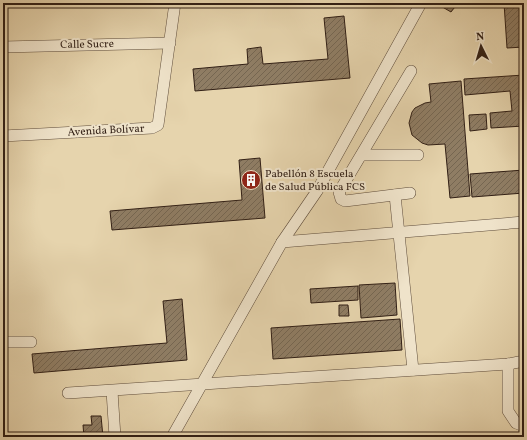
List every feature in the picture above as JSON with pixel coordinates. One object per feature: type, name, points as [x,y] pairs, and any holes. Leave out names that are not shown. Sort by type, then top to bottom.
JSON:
[{"type":"street","name":"Avenida Bolívar","points":[[3,136],[152,128],[158,125],[175,3]]},
{"type":"street","points":[[172,437],[282,242],[317,191],[420,3]]},
{"type":"street","name":"Calle Sucre","points":[[3,47],[170,43]]},
{"type":"street","points":[[410,192],[345,201],[341,199],[339,192],[411,71]]},
{"type":"street","points":[[362,155],[418,155]]},
{"type":"street","points":[[395,195],[413,370]]},
{"type":"street","points":[[282,242],[524,222]]},
{"type":"street","points":[[3,342],[31,342]]},
{"type":"street","points":[[68,393],[508,364],[524,361]]},
{"type":"street","points":[[508,364],[508,411],[516,422],[524,426]]},
{"type":"street","points":[[112,391],[115,437]]},
{"type":"building","points":[[440,3],[458,3],[451,12],[439,5]]},
{"type":"building","points":[[504,3],[524,3],[524,47],[507,48]]},
{"type":"building","points":[[344,16],[350,78],[195,91],[193,69],[248,64],[247,49],[261,47],[263,64],[328,59],[324,18]]},
{"type":"building","points":[[524,75],[524,126],[491,128],[490,113],[512,111],[510,91],[465,95],[464,79]]},
{"type":"building","points":[[461,81],[470,196],[450,198],[445,144],[428,145],[422,143],[412,135],[409,123],[412,112],[415,108],[431,102],[429,84]]},
{"type":"building","points":[[486,114],[487,129],[470,131],[469,115]]},
{"type":"building","name":"Pabellón 8 Escuela de Salud Pública FCS","points":[[260,158],[265,218],[112,230],[110,211],[242,200],[239,160]]},
{"type":"building","points":[[524,170],[524,193],[472,197],[470,174]]},
{"type":"building","points":[[395,283],[397,315],[361,318],[359,285]]},
{"type":"building","points":[[358,286],[358,300],[311,303],[310,289]]},
{"type":"building","points":[[182,299],[187,360],[34,373],[32,354],[167,343],[163,301]]},
{"type":"building","points":[[339,305],[348,305],[349,316],[339,316]]},
{"type":"building","points":[[400,319],[402,350],[273,359],[271,328]]},
{"type":"building","points":[[91,416],[101,416],[103,437],[84,437],[83,425],[92,425]]},
{"type":"place","name":"Pabellón 8 Escuela de Salud Pública FCS","points":[[251,180]]}]
